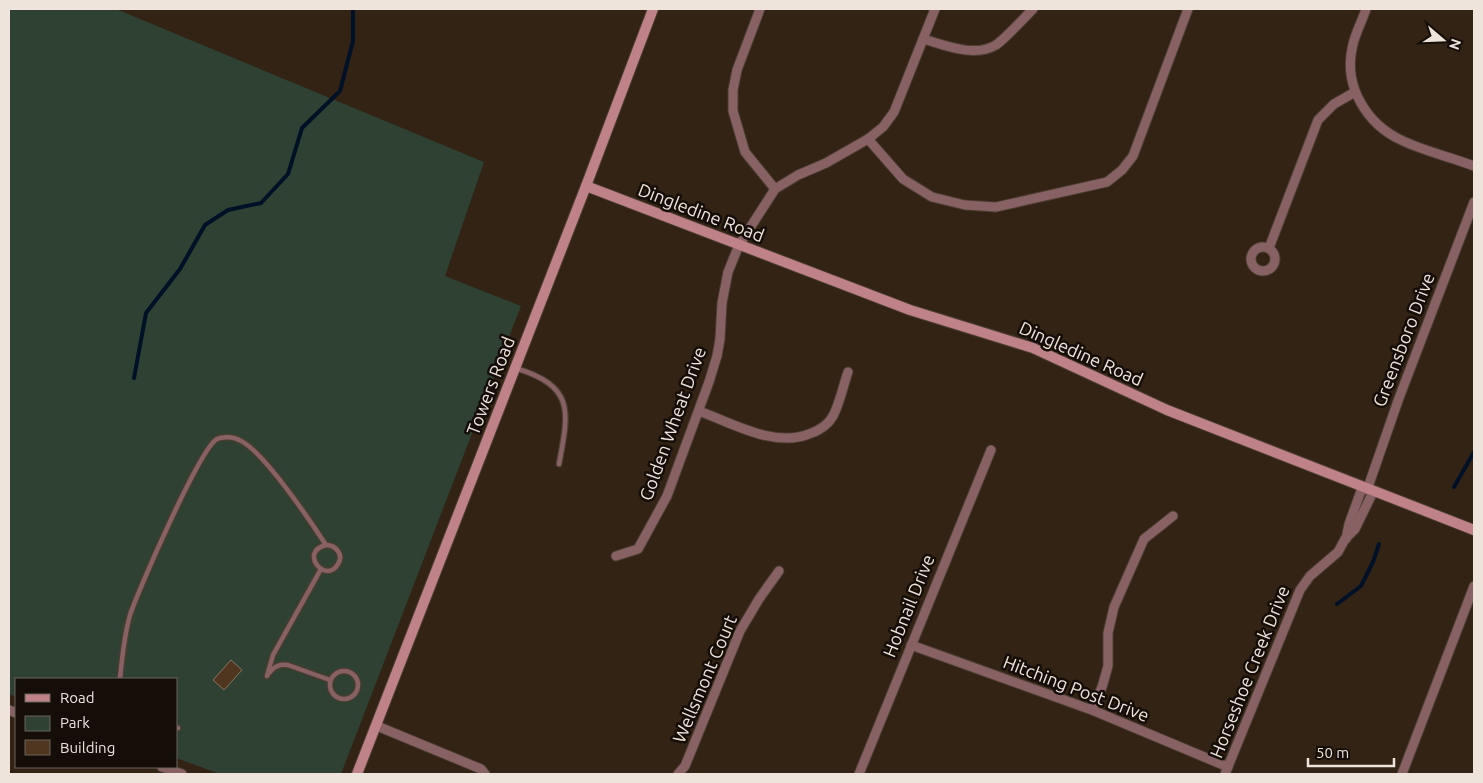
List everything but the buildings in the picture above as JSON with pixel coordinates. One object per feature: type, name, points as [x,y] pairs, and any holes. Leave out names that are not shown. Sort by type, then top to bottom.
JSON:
[{"type":"street","name":"Towers Road","points":[[357,774],[653,9]]},
{"type":"street","points":[[760,9],[737,70],[734,90],[734,111],[745,152],[775,189]]},
{"type":"street","name":"Golden Wheat Drive","points":[[616,556],[638,549],[667,496],[717,356],[722,303],[728,272],[740,246],[775,189],[868,139],[883,127],[894,112],[935,9]]},
{"type":"street","points":[[923,39],[959,49],[978,51],[996,45],[1033,9]]},
{"type":"street","points":[[868,139],[903,179],[932,197],[965,206],[996,207],[1107,182],[1122,170],[1133,156],[1188,9]]},
{"type":"street","points":[[1366,9],[1352,48],[1350,71],[1355,92],[1364,110],[1376,123],[1400,140],[1474,166]]},
{"type":"street","points":[[1269,248],[1318,120],[1334,104],[1355,92]]},
{"type":"street","name":"Dingledine Road","points":[[586,186],[910,310],[1033,348],[1167,410],[1367,490],[1474,530]]},
{"type":"street","name":"Greensboro Drive","points":[[1367,490],[1399,398],[1474,202]]},
{"type":"street","points":[[699,410],[774,438],[790,439],[801,437],[826,425],[833,416],[848,372]]},
{"type":"street","name":"Hobnail Drive","points":[[859,774],[991,450]]},
{"type":"street","name":"Horseshoe Creek Drive","points":[[1227,771],[1300,590],[1310,576],[1338,552],[1346,539],[1349,524],[1367,490]]},
{"type":"street","points":[[1092,710],[1102,687],[1108,666],[1108,634],[1114,607],[1144,539],[1172,516]]},
{"type":"street","name":"Wellsmont Court","points":[[678,774],[685,766],[740,631],[759,599],[779,572]]},
{"type":"street","points":[[1402,774],[1474,586]]},
{"type":"street","name":"Hitching Post Drive","points":[[911,645],[1092,710],[1227,771]]},
{"type":"street","points":[[377,726],[481,769],[485,774]]},
{"type":"street","points":[[165,768],[182,774]]},
{"type":"lane","points":[[515,368],[542,378],[559,391],[566,408],[559,464]]},
{"type":"lane","points":[[120,678],[125,636],[130,615],[145,577],[187,486],[209,446],[217,439],[227,437],[239,440],[253,449],[269,467],[326,545]]},
{"type":"lane","points":[[326,545],[334,547],[340,558],[337,566],[329,570],[321,569],[315,563],[314,556],[318,548],[326,545]]},
{"type":"lane","points":[[321,569],[274,655],[266,676],[281,664],[330,680]]},
{"type":"lane","points":[[344,670],[349,671],[356,677],[357,690],[355,694],[346,699],[337,697],[330,690],[330,680],[336,673],[344,670]]},
{"type":"green space","points":[[9,9],[116,9],[484,162],[445,276],[521,306],[341,774],[220,774],[178,759],[178,678],[15,678],[15,697],[9,694]]},
{"type":"waterway","points":[[134,378],[146,313],[180,269],[205,225],[228,210],[261,203],[288,174],[302,128],[340,91],[353,41],[353,9]]},
{"type":"waterway","points":[[1454,487],[1474,452]]},
{"type":"waterway","points":[[1337,604],[1361,586],[1373,562],[1379,544]]}]
